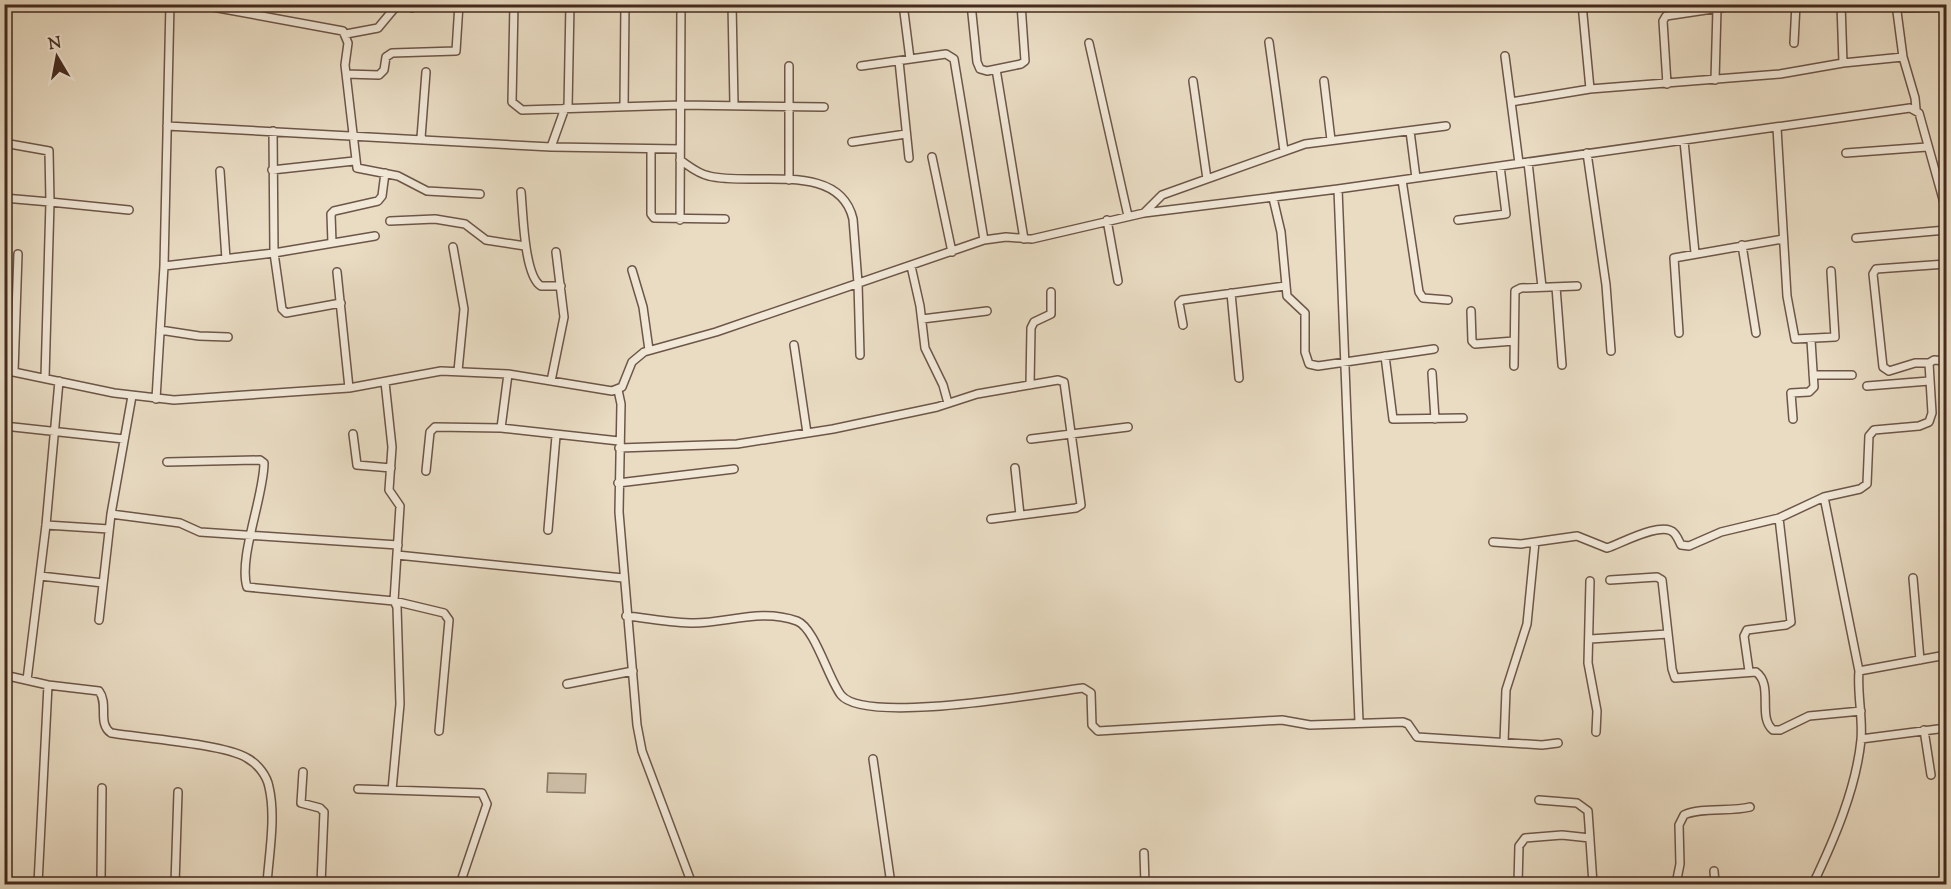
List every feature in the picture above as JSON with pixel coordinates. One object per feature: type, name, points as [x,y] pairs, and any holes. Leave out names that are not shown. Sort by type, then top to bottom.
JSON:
[{"type":"street","points":[[156,399],[164,266],[170,4]]},
{"type":"street","points":[[196,4],[343,31],[346,34],[378,28],[398,4]]},
{"type":"street","points":[[346,74],[379,75],[384,70],[386,57],[392,53],[456,51],[459,4]]},
{"type":"street","points":[[514,4],[513,105],[522,110],[681,105],[824,107]]},
{"type":"street","points":[[551,147],[566,108],[570,4]]},
{"type":"street","points":[[624,106],[625,4]]},
{"type":"street","points":[[680,220],[681,4]]},
{"type":"street","points":[[732,4],[734,105]]},
{"type":"street","points":[[903,4],[910,59]]},
{"type":"street","points":[[971,4],[978,67],[984,71],[1021,64],[1027,57],[1021,4]]},
{"type":"street","points":[[1582,4],[1590,89]]},
{"type":"street","points":[[1667,84],[1663,21],[1669,14],[1685,9],[1717,9],[1746,4]]},
{"type":"street","points":[[1794,43],[1796,4]]},
{"type":"street","points":[[1842,4],[1843,63]]},
{"type":"street","points":[[1947,7],[1896,6],[1903,57],[1916,109],[1947,210]]},
{"type":"street","points":[[1715,80],[1717,9]]},
{"type":"street","points":[[346,34],[346,74],[355,135],[354,161],[360,169],[385,172],[436,193],[480,194]]},
{"type":"street","points":[[1269,42],[1284,151]]},
{"type":"street","points":[[1089,43],[1128,216]]},
{"type":"street","points":[[861,66],[946,54],[954,59],[984,240]]},
{"type":"street","points":[[1505,56],[1519,163]]},
{"type":"street","points":[[1511,102],[1590,89],[1780,74],[1843,63],[1903,57]]},
{"type":"street","points":[[899,61],[909,158]]},
{"type":"street","points":[[789,66],[789,180]]},
{"type":"street","points":[[996,69],[1024,239]]},
{"type":"street","points":[[421,138],[426,72]]},
{"type":"street","points":[[1193,81],[1207,179]]},
{"type":"street","points":[[1324,81],[1331,140]]},
{"type":"street","points":[[4,370],[156,399],[268,395],[349,388],[422,374],[458,371],[508,374],[612,391],[618,390],[626,382],[636,356],[649,350],[716,332],[984,240],[1006,237],[1024,239],[1143,213],[1273,198],[1916,109]]},
{"type":"street","points":[[167,126],[421,138],[551,147],[680,149]]},
{"type":"street","points":[[1143,213],[1162,195],[1284,151],[1331,140],[1446,126]]},
{"type":"street","points":[[1777,128],[1783,239],[1793,335],[1797,340],[1831,339],[1836,335],[1830,271]]},
{"type":"street","points":[[1410,130],[1416,178]]},
{"type":"street","points":[[273,131],[274,253],[283,312],[341,303]]},
{"type":"street","points":[[852,142],[906,135]]},
{"type":"street","points":[[1684,141],[1695,253]]},
{"type":"street","points":[[4,143],[49,151],[50,202],[45,378]]},
{"type":"street","points":[[1846,153],[1927,147]]},
{"type":"street","points":[[651,149],[651,214],[657,220],[725,219]]},
{"type":"street","points":[[1587,153],[1606,285],[1611,351]]},
{"type":"street","points":[[932,157],[952,252]]},
{"type":"street","points":[[680,160],[706,176],[772,181],[789,180],[829,187],[845,201],[853,219],[860,355]]},
{"type":"street","points":[[272,170],[354,161]]},
{"type":"street","points":[[1528,162],[1542,287]]},
{"type":"street","points":[[1458,220],[1506,214],[1500,166]]},
{"type":"street","points":[[220,171],[226,260]]},
{"type":"street","points":[[332,243],[331,214],[334,211],[378,201],[382,196],[385,172]]},
{"type":"street","points":[[1402,180],[1419,292],[1423,298],[1448,300]]},
{"type":"street","points":[[1338,189],[1359,722]]},
{"type":"street","points":[[521,192],[525,246],[537,284],[561,286]]},
{"type":"street","points":[[4,198],[129,210]]},
{"type":"street","points":[[1273,198],[1281,232],[1285,286],[1290,301],[1305,313],[1305,352],[1309,364],[1318,366],[1434,349]]},
{"type":"street","points":[[390,221],[435,219],[465,224],[486,240],[525,246]]},
{"type":"street","points":[[1107,220],[1118,281]]},
{"type":"street","points":[[1856,238],[1947,230]]},
{"type":"street","points":[[164,266],[226,260],[375,236]]},
{"type":"street","points":[[1679,333],[1673,260],[1677,256],[1783,239]]},
{"type":"street","points":[[1742,245],[1756,333]]},
{"type":"street","points":[[453,247],[464,309],[458,371]]},
{"type":"street","points":[[551,381],[563,324],[556,252]]},
{"type":"street","points":[[14,372],[18,254]]},
{"type":"street","points":[[1947,264],[1876,269],[1873,274],[1883,367],[1889,371],[1915,363],[1929,363],[1934,360],[1947,361]]},
{"type":"street","points":[[911,266],[927,353],[943,385],[948,403]]},
{"type":"street","points":[[632,270],[643,307],[649,350]]},
{"type":"street","points":[[337,272],[349,388]]},
{"type":"street","points":[[1183,325],[1180,301],[1285,286]]},
{"type":"street","points":[[1514,366],[1515,291],[1542,287],[1577,286]]},
{"type":"street","points":[[1556,287],[1562,364]]},
{"type":"street","points":[[1030,385],[1032,325],[1051,314],[1051,292]]},
{"type":"street","points":[[1231,293],[1239,378]]},
{"type":"street","points":[[1471,310],[1472,341],[1475,344],[1514,341]]},
{"type":"street","points":[[922,319],[987,311]]},
{"type":"street","points":[[160,330],[199,336],[228,337]]},
{"type":"street","points":[[1793,419],[1790,395],[1793,392],[1812,391],[1811,340]]},
{"type":"street","points":[[794,345],[807,433]]},
{"type":"street","points":[[1385,356],[1393,419],[1463,418]]},
{"type":"street","points":[[1493,542],[1521,544],[1577,536],[1607,548],[1638,534],[1669,530],[1674,532],[1681,545],[1689,546],[1721,532],[1779,518],[1824,497],[1860,489],[1867,484],[1869,435],[1874,430],[1919,426],[1929,422],[1932,413],[1929,363]]},
{"type":"street","points":[[1432,373],[1435,419]]},
{"type":"street","points":[[501,428],[508,374]]},
{"type":"street","points":[[1813,375],[1852,375]]},
{"type":"street","points":[[27,680],[46,525],[59,381]]},
{"type":"street","points":[[1867,386],[1929,381]]},
{"type":"street","points":[[385,382],[392,447],[389,490],[400,506],[394,601],[397,607],[400,704],[392,790]]},
{"type":"street","points":[[426,471],[432,429],[440,427],[501,428],[619,445],[737,444],[807,433],[948,403],[977,394],[1064,382],[1081,505],[1076,508],[991,519]]},
{"type":"street","points":[[618,390],[621,404],[618,483],[623,578],[639,742],[692,885]]},
{"type":"street","points":[[99,620],[111,514],[132,396]]},
{"type":"street","points":[[4,426],[124,439]]},
{"type":"street","points":[[1031,439],[1128,427]]},
{"type":"street","points":[[353,434],[357,465],[391,468]]},
{"type":"street","points":[[548,530],[556,436]]},
{"type":"street","points":[[167,462],[262,461],[260,494],[250,537],[246,579],[250,588],[394,601],[435,609],[447,616],[439,731]]},
{"type":"street","points":[[1015,468],[1020,515]]},
{"type":"street","points":[[618,483],[734,469]]},
{"type":"street","points":[[1813,885],[1848,795],[1861,739],[1859,671],[1824,497]]},
{"type":"street","points":[[111,514],[180,523],[200,532],[398,545]]},
{"type":"street","points":[[1749,671],[1744,636],[1747,630],[1786,625],[1791,622],[1779,518]]},
{"type":"street","points":[[46,525],[109,529]]},
{"type":"street","points":[[1504,742],[1506,690],[1527,624],[1535,542]]},
{"type":"street","points":[[397,555],[623,578]]},
{"type":"street","points":[[40,576],[103,583]]},
{"type":"street","points":[[1610,580],[1657,578],[1662,580],[1675,678],[1756,672],[1764,681],[1767,722],[1773,730],[1780,730],[1809,716],[1861,711]]},
{"type":"street","points":[[1913,578],[1920,660]]},
{"type":"street","points":[[1590,581],[1588,668],[1597,711],[1596,732]]},
{"type":"street","points":[[626,616],[691,623],[749,615],[795,620],[807,628],[841,695],[852,703],[870,707],[907,708],[976,702],[1083,688],[1091,693],[1092,725],[1098,731],[1282,720],[1310,725],[1405,722],[1417,737],[1558,743]]},
{"type":"street","points":[[1590,639],[1668,634]]},
{"type":"street","points":[[1859,671],[1947,656]]},
{"type":"street","points":[[567,684],[633,671]]},
{"type":"street","points":[[4,675],[48,685],[99,691],[104,699],[104,723],[111,734],[213,749],[246,757],[260,768],[269,784],[272,800],[267,885]]},
{"type":"street","points":[[38,885],[48,685]]},
{"type":"street","points":[[1861,739],[1947,728]]},
{"type":"street","points":[[1924,730],[1931,775]]},
{"type":"street","points":[[873,759],[891,885]]},
{"type":"street","points":[[303,772],[301,803],[320,808],[324,812],[321,885]]},
{"type":"street","points":[[102,788],[101,880],[107,883],[141,885]]},
{"type":"street","points":[[358,789],[478,791],[485,796],[487,804],[460,885]]},
{"type":"street","points":[[175,885],[178,792]]},
{"type":"street","points":[[1539,800],[1584,806],[1589,816],[1593,885]]},
{"type":"street","points":[[1676,885],[1680,864],[1679,825],[1684,815],[1692,812],[1733,811],[1750,807]]},
{"type":"street","points":[[1518,885],[1519,846],[1525,837],[1562,835],[1590,838]]},
{"type":"street","points":[[1144,853],[1145,885]]},
{"type":"street","points":[[1714,871],[1715,885]]},
{"type":"shaded area","points":[[548,773],[586,774],[585,793],[547,792]]}]
